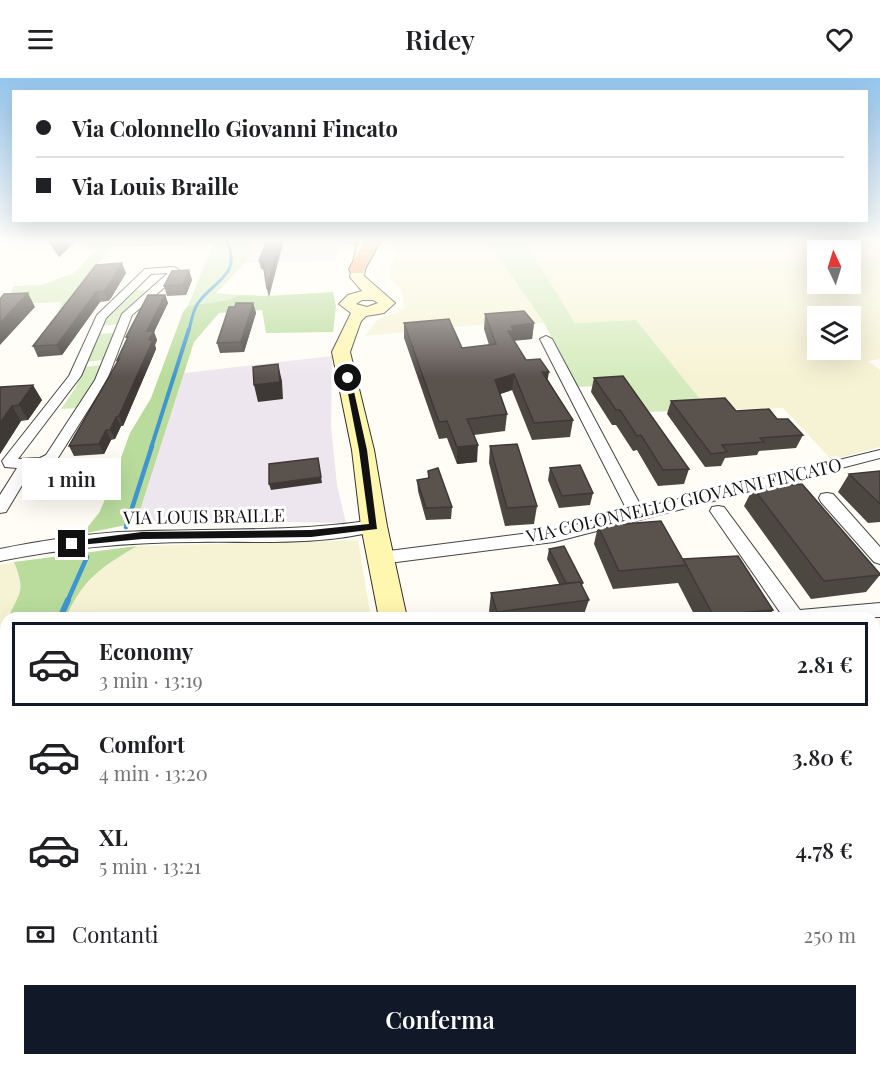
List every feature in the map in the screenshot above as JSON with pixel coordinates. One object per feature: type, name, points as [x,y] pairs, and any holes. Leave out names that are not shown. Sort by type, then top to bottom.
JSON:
[{"type":"main road","points":[[355,286],[359,304],[341,352],[363,450],[374,526],[392,612]]},
{"type":"main road","points":[[359,304],[374,311],[386,306],[386,299],[365,286]]},
{"type":"street","points":[[156,290],[133,288],[101,317],[74,377],[46,416],[23,439],[9,461],[12,465],[49,460],[80,417],[101,380],[127,314],[156,290],[161,286]]},
{"type":"street","points":[[546,339],[636,514]]},
{"type":"street","points":[[46,416],[80,417]]},
{"type":"street","name":"VIA COLONNELLO GIOVANNI FINCATO","points":[[381,558],[554,536],[878,456]]},
{"type":"street","points":[[0,508],[27,464]]},
{"type":"street","points":[[827,498],[880,558]]},
{"type":"street","points":[[718,511],[791,612]]},
{"type":"street","name":"VIA LOUIS BRAILLE","points":[[0,555],[142,535],[311,534],[374,526]]},
{"type":"street","points":[[853,612],[880,609]]},
{"type":"shaded area","points":[[398,286],[519,286],[544,323],[475,325],[365,336],[378,319],[405,309],[402,291]]},
{"type":"shaded area","points":[[552,286],[807,286],[807,294],[861,294],[861,286],[880,286],[880,359],[868,361],[880,370],[880,447],[832,460],[783,408],[709,410],[636,320],[575,323]]},
{"type":"shaded area","points":[[332,356],[331,426],[337,485],[346,523],[228,521],[136,523],[184,373]]},
{"type":"shaded area","points":[[358,540],[370,612],[69,612],[80,589],[102,566],[137,546]]},
{"type":"shaded area","points":[[14,562],[21,579],[21,595],[10,612],[0,612],[0,565]]},
{"type":"green space","points":[[13,286],[80,286],[58,314],[61,302],[0,305],[10,295]]},
{"type":"green space","points":[[196,286],[223,286],[216,293],[239,295],[228,300],[188,306]]},
{"type":"green space","points":[[519,286],[552,286],[575,323],[636,320],[709,410],[643,412],[624,385],[577,387],[544,323]]},
{"type":"green space","points":[[137,290],[149,291],[126,310],[118,324],[102,326],[111,311]]},
{"type":"green space","points":[[333,292],[336,306],[333,332],[266,333],[262,310],[219,313],[194,342],[136,523],[82,534],[99,513],[130,433],[151,398],[183,312],[188,306],[228,300],[239,295],[268,296]]},
{"type":"green space","points":[[114,333],[103,360],[86,362],[98,334]]},
{"type":"green space","points":[[102,365],[95,385],[78,408],[61,409],[76,387],[83,367]]},
{"type":"green space","points":[[137,546],[95,575],[79,593],[69,612],[11,612],[21,586],[14,562]]},
{"type":"building","points":[[80,286],[108,286],[104,291],[96,292],[57,345],[33,346]]},
{"type":"building","points":[[28,293],[0,323],[0,299],[4,294]]},
{"type":"building","points":[[148,295],[165,295],[147,331],[154,331],[149,340],[153,340],[119,416],[116,417],[110,430],[106,430],[99,444],[69,446],[119,359],[117,360],[128,337],[126,337]]},
{"type":"building","points":[[236,303],[253,303],[241,342],[217,343],[229,307],[235,307]]},
{"type":"building","points":[[524,311],[534,323],[511,326],[514,331],[508,331],[526,360],[540,359],[549,372],[542,372],[573,420],[534,423],[514,374],[495,380],[507,414],[467,419],[478,445],[457,447],[447,421],[439,422],[404,323],[449,319],[462,348],[496,344],[485,314]]},
{"type":"building","points":[[278,364],[280,382],[254,385],[253,367]]},
{"type":"building","points":[[623,376],[689,469],[663,470],[641,435],[637,436],[620,410],[616,410],[594,378]]},
{"type":"building","points":[[33,385],[19,405],[12,406],[0,423],[0,387]]},
{"type":"building","points":[[725,398],[736,411],[769,409],[777,419],[788,419],[803,435],[760,438],[764,442],[722,445],[727,452],[711,454],[671,401]]},
{"type":"building","points":[[517,444],[537,506],[507,508],[490,446]]},
{"type":"building","points":[[318,458],[321,477],[269,484],[269,464]]},
{"type":"building","points":[[580,465],[593,493],[562,496],[550,468]]},
{"type":"building","points":[[438,468],[452,507],[426,508],[417,480],[429,478],[428,471]]},
{"type":"building","points":[[880,471],[880,504],[849,474]]},
{"type":"building","points":[[802,484],[880,575],[824,581],[753,488]]},
{"type":"building","points":[[661,521],[686,565],[619,571],[598,526]]},
{"type":"building","points":[[564,546],[583,583],[581,584],[580,582],[566,583],[549,549]]},
{"type":"building","points":[[738,556],[773,610],[711,612],[683,559]]},
{"type":"building","points":[[580,582],[589,600],[497,612],[491,593]]},
{"type":"waterway","points":[[189,330],[198,303],[213,286]]},
{"type":"waterway","points":[[151,448],[189,329]]},
{"type":"waterway","points":[[126,527],[152,446]]},
{"type":"waterway","points":[[67,602],[87,557]]},
{"type":"waterway","points":[[63,612],[68,600]]},
{"type":"route","points":[[72,544],[142,535],[311,534],[374,526],[363,450],[352,407],[348,378]]}]
